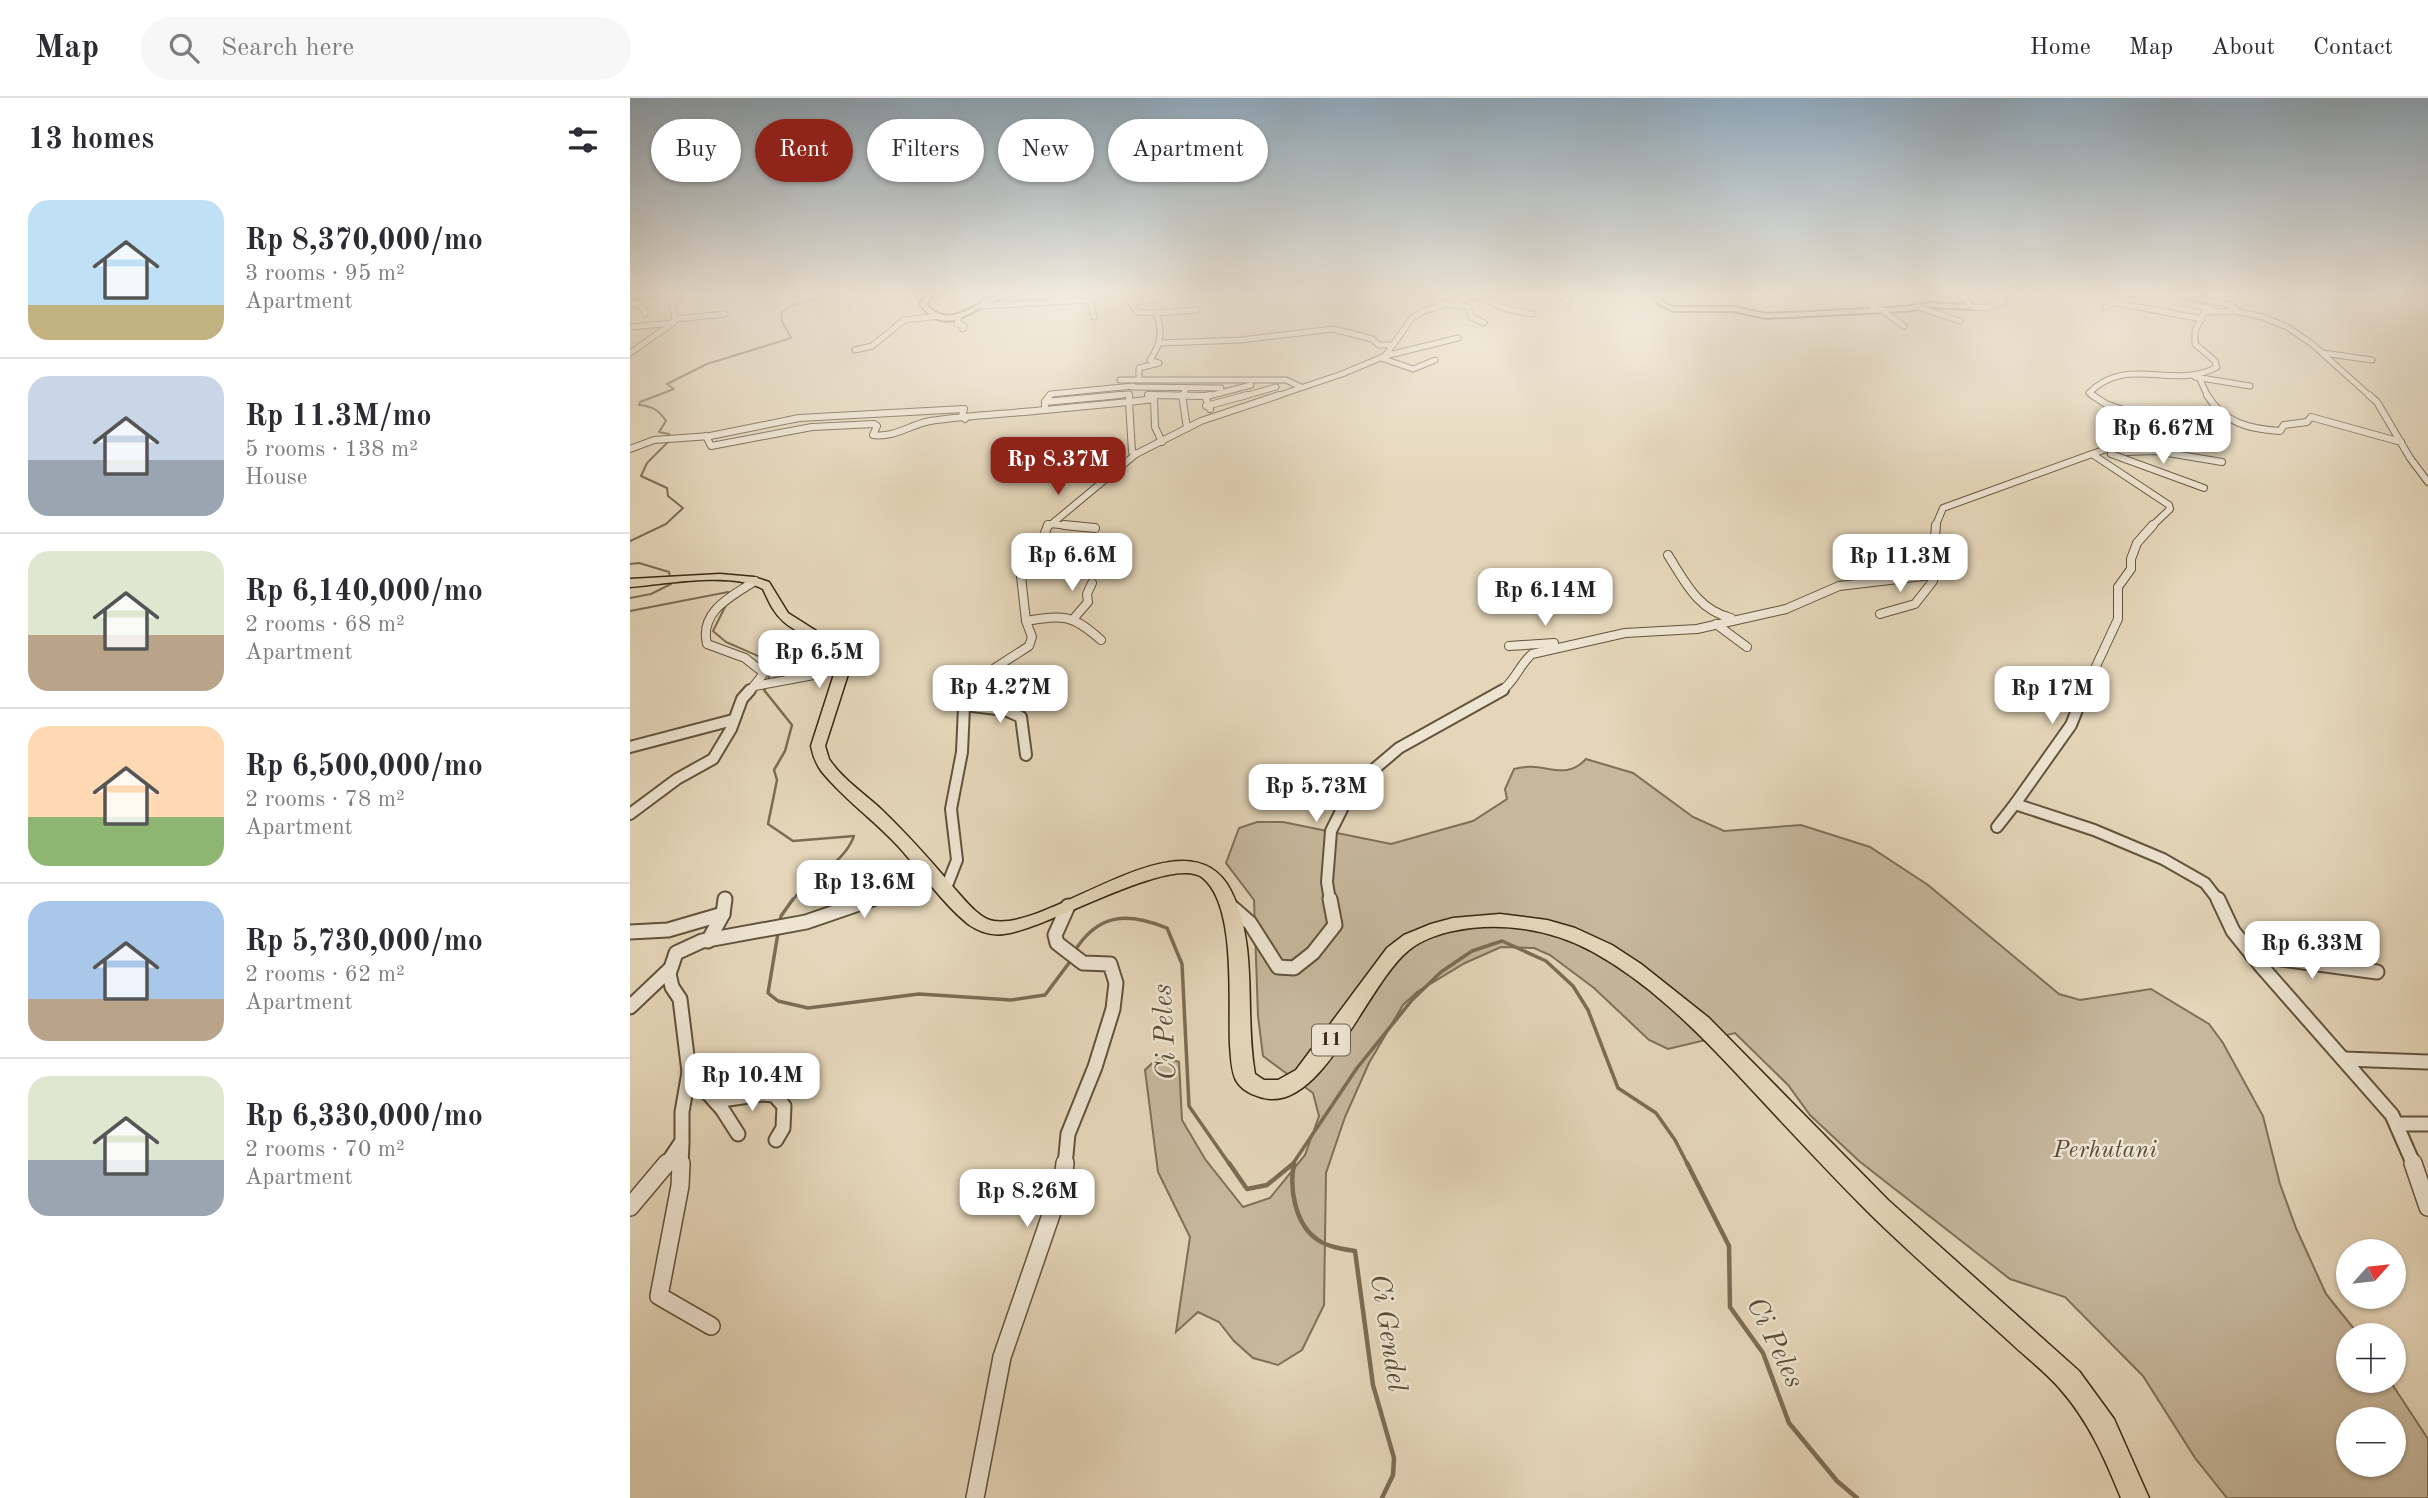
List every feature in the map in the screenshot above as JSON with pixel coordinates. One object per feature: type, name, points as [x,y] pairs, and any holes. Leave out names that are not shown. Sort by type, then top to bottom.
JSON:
[{"type":"highway","points":[[630,583],[713,578],[755,581],[769,589],[774,602],[786,617],[836,649]]},
{"type":"highway","name":"11","points":[[836,649],[843,658],[843,668],[820,740],[820,759],[830,772],[940,875],[979,923],[995,928],[1025,924],[1154,872],[1186,866],[1204,869],[1211,875],[1227,903],[1236,943],[1238,1027],[1245,1079],[1268,1091],[1284,1088],[1306,1074],[1397,949],[1424,933],[1461,921],[1482,918],[1560,932],[1591,943],[1611,954],[1673,999],[1702,1024],[1880,1208],[2054,1363],[2085,1399],[2105,1428],[2135,1498]]},
{"type":"street","points":[[1136,454],[1132,452],[1133,430],[1129,394],[1139,379],[1139,369],[1158,363],[1150,358]]},
{"type":"street","points":[[630,1007],[669,970],[676,953],[690,944],[807,922],[940,875],[959,856],[953,824],[952,796],[964,739],[964,705],[968,690],[1029,646],[1032,637],[1026,621],[1021,576],[1037,554],[1049,524],[1136,454],[1187,428],[1379,358]]},
{"type":"street","points":[[1386,358],[1413,369],[1435,360]]},
{"type":"street","points":[[2197,377],[2218,366],[2210,358]]},
{"type":"street","points":[[2329,358],[2384,411],[2428,482]]},
{"type":"street","points":[[2360,358],[2372,360]]},
{"type":"street","points":[[2185,433],[2149,422],[2144,417],[2106,404],[2089,393],[2097,384],[2112,377],[2132,373],[2197,377],[2250,386]]},
{"type":"street","points":[[2197,377],[2213,405],[2242,427],[2280,431],[2282,425],[2306,422],[2311,417],[2401,442]]},
{"type":"street","points":[[1071,384],[1139,379],[1289,380],[1301,387]]},
{"type":"street","points":[[1187,428],[1181,396],[1192,381]]},
{"type":"street","points":[[1045,402],[1129,394],[1205,396],[1266,381],[1285,393]]},
{"type":"street","points":[[1045,410],[1045,402],[1053,393],[1133,387],[1226,388]]},
{"type":"street","points":[[1205,396],[1208,407],[1276,387]]},
{"type":"street","points":[[706,436],[711,446],[812,427],[874,424],[877,426],[873,435],[884,436],[900,434],[917,424],[1181,396]]},
{"type":"street","points":[[1154,399],[1155,428],[1162,442]]},
{"type":"street","points":[[630,449],[671,437],[706,436],[820,416],[964,409],[962,416],[965,419]]},
{"type":"street","points":[[1880,614],[1915,604],[1933,581],[1937,517],[1943,508],[2138,438],[2143,434],[2138,427],[2149,422]]},
{"type":"street","points":[[1146,429],[1155,428]]},
{"type":"street","points":[[2113,447],[2126,452],[2157,451],[2222,462]]},
{"type":"street","points":[[2097,452],[2204,488]]},
{"type":"street","points":[[1997,827],[2071,725],[2118,619],[2118,587],[2131,569],[2129,555],[2136,543],[2170,509],[2169,505],[2097,452]]},
{"type":"street","points":[[1049,524],[1095,528]]},
{"type":"street","points":[[1668,555],[1697,598],[1709,610],[1717,616],[1737,619]]},
{"type":"street","points":[[1227,903],[1247,919],[1278,967],[1294,968],[1313,953],[1335,925],[1327,882],[1331,831],[1353,786],[1399,748],[1504,690],[1514,678],[1521,661],[1532,654],[1625,633],[1655,633],[1716,625],[1786,609],[1839,586],[1932,575]]},
{"type":"street","points":[[755,581],[709,615],[704,637],[707,643],[751,660],[760,667],[764,673],[761,684]]},
{"type":"street","points":[[1075,617],[1088,602],[1087,594],[1092,583]]},
{"type":"street","points":[[1026,621],[1075,617],[1101,640]]},
{"type":"street","points":[[1716,625],[1747,647]]},
{"type":"street","points":[[1509,646],[1530,643],[1581,644]]},
{"type":"street","points":[[630,814],[677,779],[713,759],[731,729],[742,699],[761,684],[819,674],[836,649]]},
{"type":"street","points":[[964,705],[1005,710],[1021,717],[1026,755]]},
{"type":"street","points":[[630,747],[733,720]]},
{"type":"street","points":[[2015,804],[2094,830],[2163,859],[2205,883],[2220,902],[2233,932],[2398,1124],[2428,1207]]},
{"type":"street","points":[[708,941],[723,914],[725,898]]},
{"type":"street","points":[[975,1498],[1002,1357],[1063,1180],[1068,1134],[1095,1068],[1103,1034],[1113,1009],[1116,983],[1112,967],[1107,963],[1083,963],[1057,943],[1055,935],[1068,906]]},
{"type":"street","points":[[630,932],[668,930],[723,914]]},
{"type":"street","points":[[2252,955],[2377,972]]},
{"type":"street","points":[[669,970],[672,987],[680,999],[689,1072],[682,1112],[680,1186],[659,1296],[711,1326]]},
{"type":"street","points":[[2344,1059],[2428,1062]]},
{"type":"street","points":[[689,1072],[715,1101],[738,1134]]},
{"type":"street","points":[[715,1101],[762,1094],[774,1095],[783,1106],[783,1128],[776,1140]]},
{"type":"street","points":[[2398,1124],[2428,1124]]},
{"type":"street","points":[[630,1207],[662,1172],[682,1141]]},
{"type":"green space","name":"Perhutani","points":[[1586,759],[1633,773],[1693,817],[1724,831],[1801,825],[1870,847],[1928,885],[2059,994],[2080,1000],[2151,989],[2209,1024],[2223,1043],[2263,1116],[2280,1184],[2296,1228],[2326,1294],[2349,1323],[2336,1323],[2336,1393],[2398,1393],[2428,1439],[2428,1498],[2227,1498],[2195,1458],[2143,1376],[2065,1297],[2010,1279],[1859,1161],[1810,1115],[1788,1085],[1735,1033],[1668,1049],[1649,1040],[1594,988],[1550,955],[1534,948],[1501,947],[1465,963],[1417,992],[1403,1005],[1369,1063],[1345,1117],[1326,1173],[1324,1305],[1302,1350],[1278,1365],[1253,1358],[1234,1341],[1219,1322],[1198,1312],[1176,1332],[1190,1237],[1158,1172],[1145,1070],[1161,1055],[1179,1062],[1182,1120],[1205,1159],[1243,1207],[1270,1198],[1305,1155],[1319,1116],[1313,1093],[1263,1056],[1258,1016],[1254,900],[1226,863],[1239,828],[1257,822],[1283,822],[1391,844],[1473,821],[1507,799],[1505,789],[1514,769],[1570,769]]},
{"type":"waterway","points":[[630,541],[666,524],[683,508],[668,496],[667,488],[641,476],[647,463],[671,439],[669,434],[659,432],[666,421],[663,417],[655,409],[639,405],[640,402],[674,389],[667,384],[707,364],[725,358]]},
{"type":"waterway","points":[[630,564],[639,563],[669,572],[671,584],[651,594],[630,598]]},
{"type":"waterway","name":"Ci Peles","points":[[630,611],[728,592],[732,594]]},
{"type":"waterway","name":"Ci Peles","points":[[738,596],[726,605],[713,631],[726,642],[772,662],[768,681]]},
{"type":"waterway","name":"Ci Peles","points":[[765,687],[765,691]]},
{"type":"waterway","name":"Ci Peles","points":[[765,691],[792,725],[785,751],[774,770],[777,780],[768,824],[793,841],[854,836],[842,855],[792,901]]},
{"type":"waterway","name":"Ci Peles","points":[[780,923],[781,916],[793,899]]},
{"type":"waterway","name":"Ci Peles","points":[[1074,952],[1093,930],[1114,919],[1139,920],[1167,928],[1182,964],[1189,1106],[1230,1165]]},
{"type":"waterway","name":"Ci Peles","points":[[778,933],[768,993],[778,1001],[808,1008],[919,994],[1011,1000],[1045,995],[1072,959]]},
{"type":"waterway","name":"Ci Peles","points":[[1293,1164],[1357,1068],[1412,1000],[1441,972],[1472,951],[1502,941],[1546,961],[1573,986],[1588,1010],[1618,1088],[1656,1113],[1688,1165]]},
{"type":"waterway","name":"Ci Peles","points":[[1229,1163],[1247,1189],[1267,1185],[1293,1164]]},
{"type":"waterway","name":"Ci Peles","points":[[1687,1163],[1729,1246],[1730,1307],[1763,1353],[1789,1423],[1837,1481],[1857,1498]]},
{"type":"waterway","name":"Ci Gendel","points":[[1294,1164],[1293,1195],[1304,1225],[1322,1242],[1355,1251],[1373,1385],[1394,1458],[1393,1475],[1382,1498]]}]
